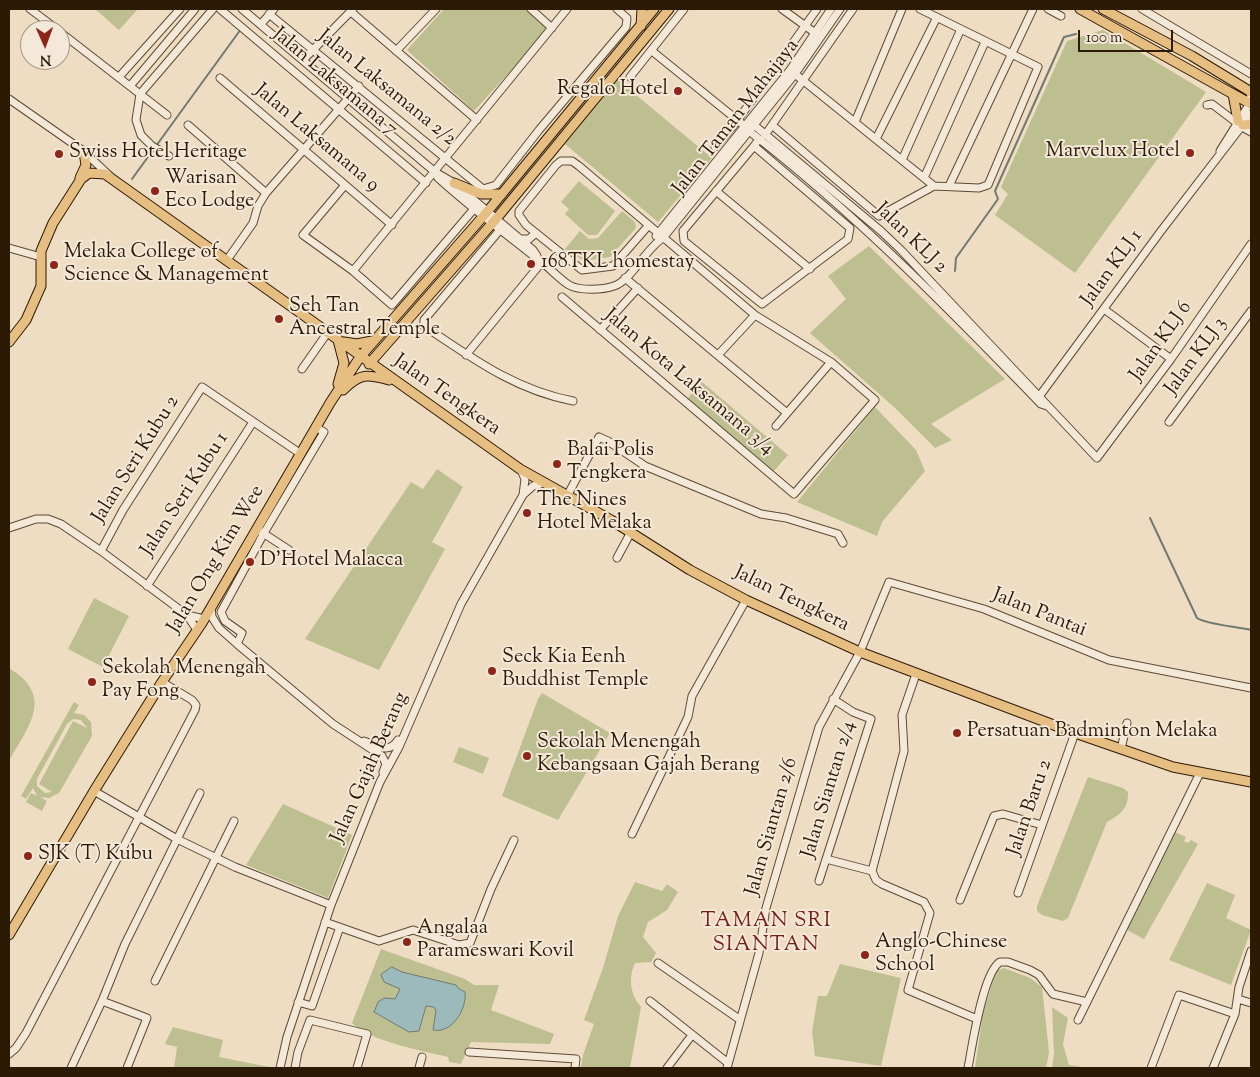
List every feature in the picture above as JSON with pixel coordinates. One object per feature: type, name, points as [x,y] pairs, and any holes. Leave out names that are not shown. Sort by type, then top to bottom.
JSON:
[{"type":"main road","points":[[370,364],[382,348],[496,225],[669,9]]},
{"type":"main road","points":[[1080,9],[1250,104]]},
{"type":"main road","points":[[1104,9],[1192,56],[1251,93]]},
{"type":"main road","name":"Jalan Ong Kim Wee","points":[[9,935],[94,791],[162,682],[261,532],[316,427],[360,357],[485,215],[640,28],[649,10]]},
{"type":"main road","points":[[1233,94],[1242,124]]},
{"type":"main road","points":[[9,342],[26,320],[41,286],[41,257],[44,241],[86,165],[84,152]]},
{"type":"main road","points":[[77,183],[89,173],[100,172],[110,176]]},
{"type":"main road","name":"Jalan Tengkera","points":[[110,176],[360,357],[520,469],[631,532],[690,570],[746,600],[860,652],[1075,733],[1200,773],[1251,782]]},
{"type":"main road","points":[[454,183],[481,194],[502,194]]},
{"type":"main road","points":[[330,403],[344,369],[343,356],[338,340],[357,344],[373,341]]},
{"type":"main road","points":[[382,348],[382,365],[395,382]]},
{"type":"main road","points":[[330,403],[350,383],[360,377],[376,376],[395,382]]},
{"type":"street","points":[[30,9],[45,20]]},
{"type":"street","points":[[42,9],[43,18]]},
{"type":"street","points":[[119,78],[180,9]]},
{"type":"street","points":[[130,86],[195,9]]},
{"type":"street","points":[[169,156],[152,146],[141,135],[138,128],[140,94],[213,9]]},
{"type":"street","name":"Jalan Laksamana 7","points":[[220,9],[426,183]]},
{"type":"street","points":[[242,9],[435,172],[454,183],[496,225],[424,320],[424,326],[492,372],[556,398],[573,401]]},
{"type":"street","points":[[396,51],[436,9]]},
{"type":"street","points":[[531,9],[552,28]]},
{"type":"street","points":[[353,272],[567,9]]},
{"type":"street","name":"Jalan Laksamana 2/2","points":[[272,11],[312,49],[483,189],[493,188],[626,27],[627,18],[617,9]]},
{"type":"street","points":[[630,77],[684,9]]},
{"type":"street","points":[[782,9],[818,35]]},
{"type":"street","points":[[715,147],[737,121],[817,9]]},
{"type":"street","name":"Jalan Taman Mahajaya","points":[[818,35],[831,9]]},
{"type":"street","name":"Jalan Taman Mahajaya","points":[[660,236],[749,127],[818,35],[840,9]]},
{"type":"street","points":[[754,146],[850,228],[848,239],[762,304],[684,241],[683,231],[716,191],[754,146],[762,137],[772,125],[854,9]]},
{"type":"street","points":[[855,122],[902,9]]},
{"type":"street","points":[[772,125],[879,216],[934,186],[979,188],[988,185],[1038,67],[920,9]]},
{"type":"street","points":[[949,186],[1033,9]]},
{"type":"street","points":[[1048,9],[1061,16]]},
{"type":"street","points":[[1142,9],[1251,74]]},
{"type":"street","points":[[303,60],[352,10],[396,51],[477,120]]},
{"type":"street","points":[[649,10],[661,20]]},
{"type":"street","points":[[260,24],[272,11]]},
{"type":"street","points":[[876,139],[937,18]]},
{"type":"street","points":[[902,160],[961,29]]},
{"type":"street","points":[[70,40],[166,115]]},
{"type":"street","points":[[924,178],[986,42]]},
{"type":"street","name":"Jalan KLJ 2","points":[[652,51],[737,121],[749,127],[881,231],[949,305],[1097,458]]},
{"type":"street","points":[[792,72],[934,186]]},
{"type":"street","name":"Jalan Taman Mahajaya","points":[[496,225],[569,285],[577,288],[612,287],[625,278],[654,244],[734,138],[749,127],[756,112],[792,72]]},
{"type":"street","name":"Jalan Laksamana 9","points":[[220,78],[392,225]]},
{"type":"street","points":[[227,260],[253,223],[258,206],[266,192],[359,86]]},
{"type":"street","points":[[1250,104],[1251,93]]},
{"type":"street","points":[[9,99],[84,152],[110,176]]},
{"type":"street","points":[[1207,105],[1212,104],[1251,132]]},
{"type":"street","name":"Jalan KLJ 1","points":[[1242,124],[1250,104]]},
{"type":"street","name":"Jalan KLJ 1","points":[[1038,398],[1251,114]]},
{"type":"street","points":[[188,125],[266,192]]},
{"type":"street","points":[[648,226],[613,266],[578,268],[520,219],[519,211],[556,165],[566,160],[579,166],[755,315],[831,362],[776,426]]},
{"type":"street","points":[[435,172],[438,178],[473,210],[485,215]]},
{"type":"street","points":[[345,185],[303,235],[353,272],[392,305],[473,210]]},
{"type":"street","points":[[716,191],[810,269]]},
{"type":"street","name":"Jalan Taman Mahajaya","points":[[496,225],[520,239],[540,260]]},
{"type":"street","points":[[520,239],[529,239],[536,233]]},
{"type":"street","name":"Jalan KLJ 6","points":[[1097,458],[1171,359],[1251,244]]},
{"type":"street","points":[[9,248],[41,257]]},
{"type":"street","points":[[466,355],[540,260]]},
{"type":"street","points":[[625,278],[787,413]]},
{"type":"street","points":[[600,330],[638,288]]},
{"type":"street","name":"Jalan Kota Laksamana 3/4","points":[[562,297],[794,494],[875,400],[831,362]]},
{"type":"street","points":[[1104,310],[1171,359]]},
{"type":"street","name":"Jalan KLJ 3","points":[[1169,422],[1251,311]]},
{"type":"street","points":[[718,355],[755,315]]},
{"type":"street","points":[[302,369],[328,332]]},
{"type":"street","name":"Jalan Seri Kubu 2","points":[[101,552],[123,510],[202,387],[253,422]]},
{"type":"street","points":[[253,422],[301,454]]},
{"type":"street","name":"Jalan Seri Kubu 1","points":[[147,586],[253,422]]},
{"type":"street","points":[[237,644],[242,633],[225,621],[221,612],[261,532],[324,432],[316,427]]},
{"type":"street","points":[[567,496],[598,437],[608,441],[645,466],[761,514],[786,518],[838,534],[843,542]]},
{"type":"street","points":[[520,469],[525,479],[523,495]]},
{"type":"street","points":[[523,495],[532,486],[544,483]]},
{"type":"street","name":"Jalan Gajah Berang","points":[[280,1068],[298,1002],[331,905],[380,782],[408,725],[461,604],[523,495]]},
{"type":"street","points":[[9,528],[36,519],[48,519],[101,552],[188,615],[204,619]]},
{"type":"street","points":[[261,532],[289,550]]},
{"type":"street","points":[[617,558],[631,532]]},
{"type":"street","name":"Jalan Pantai","points":[[860,652],[889,582],[984,609],[1109,660],[1251,688]]},
{"type":"street","points":[[632,834],[688,717],[692,696],[746,600]]},
{"type":"street","points":[[211,608],[214,622],[237,644],[334,724],[384,760],[386,764],[380,782]]},
{"type":"street","points":[[188,615],[197,630]]},
{"type":"street","name":"Jalan Siantan 2/6","points":[[728,1066],[758,953],[766,908],[820,727],[833,699],[860,652]]},
{"type":"street","points":[[916,674],[902,716],[904,751],[872,871],[876,880],[882,884],[924,902],[930,913],[908,990],[977,1019]]},
{"type":"street","points":[[9,1054],[16,1048],[26,1033],[195,710],[196,705],[192,700],[162,682]]},
{"type":"street","name":"Jalan Siantan 2/4","points":[[820,881],[871,719],[853,712],[833,699]]},
{"type":"street","points":[[1121,749],[1127,723]]},
{"type":"street","points":[[358,740],[385,749],[390,748],[397,742],[408,725]]},
{"type":"street","name":"Jalan Baru 2","points":[[1018,893],[1075,733]]},
{"type":"street","points":[[1078,1020],[1200,773]]},
{"type":"street","points":[[94,791],[177,839],[215,858],[331,905]]},
{"type":"street","points":[[71,1068],[102,1001],[124,944],[200,793]]},
{"type":"street","points":[[960,900],[994,816],[1003,814],[1042,825]]},
{"type":"street","points":[[155,981],[234,820]]},
{"type":"street","points":[[326,922],[379,941],[413,930],[459,945],[470,943],[491,889],[514,840]]},
{"type":"street","points":[[826,860],[872,871]]},
{"type":"street","points":[[298,1002],[312,1006],[340,927]]},
{"type":"street","points":[[1213,1068],[1235,1014],[1239,987],[1251,951]]},
{"type":"street","points":[[968,1068],[977,1019],[992,971],[1000,962],[1008,962],[1035,972],[1046,983],[1053,994],[1087,1002]]},
{"type":"street","points":[[658,963],[739,1019]]},
{"type":"street","points":[[1152,1068],[1179,995],[1235,1014]]},
{"type":"street","points":[[1238,1000],[1251,1003]]},
{"type":"street","points":[[102,1001],[147,1018],[127,1068]]},
{"type":"street","points":[[650,1001],[728,1066]]},
{"type":"street","points":[[295,1068],[298,1052],[310,1020],[367,1034],[357,1068]]},
{"type":"street","points":[[667,1068],[692,1035]]},
{"type":"street","points":[[469,1052],[576,1059],[576,1068]]},
{"type":"street","points":[[419,1068],[422,1057]]},
{"type":"green space","points":[[95,9],[138,9],[119,30]]},
{"type":"green space","points":[[444,9],[526,9],[549,29],[474,111],[407,50]]},
{"type":"green space","points":[[1103,30],[1206,92],[1075,273],[995,215],[1008,194],[1001,187],[1067,41]]},
{"type":"green space","points":[[618,80],[712,158],[658,222],[565,144]]},
{"type":"green space","points":[[579,181],[615,211],[597,235],[588,235],[565,214],[569,209],[561,202]]},
{"type":"green space","points":[[622,211],[635,222],[636,228],[610,257],[584,261],[565,249],[580,231],[589,239],[598,238]]},
{"type":"green space","points":[[869,246],[1005,379],[931,424],[952,440],[935,448],[894,407],[810,333],[846,299],[828,276]]},
{"type":"green space","points":[[702,382],[788,455],[773,472],[687,399]]},
{"type":"green space","points":[[875,407],[916,450],[925,471],[882,522],[877,536],[797,502]]},
{"type":"green space","points":[[437,469],[463,487],[432,542],[445,549],[379,670],[305,639],[411,482],[423,489]]},
{"type":"green space","points":[[94,598],[129,616],[103,667],[68,649]]},
{"type":"green space","points":[[9,668],[23,679],[31,689],[34,712],[24,736],[9,761]]},
{"type":"green space","points":[[542,693],[610,733],[558,820],[502,796],[538,699]]},
{"type":"green space","points":[[74,702],[79,705],[74,713],[84,715],[91,722],[92,736],[59,793],[49,798],[40,797],[47,801],[42,811],[26,802],[31,793],[37,796],[33,788],[26,799],[21,796]],"holes":[[[73,719],[81,720],[87,728],[73,721],[39,784],[52,792],[45,793],[37,786],[37,779],[67,724]]]},
{"type":"green space","points":[[459,747],[489,758],[483,774],[453,762]]},
{"type":"green space","points":[[1088,777],[1123,788],[1128,792],[1128,798],[1123,810],[1107,822],[1068,918],[1063,921],[1042,915],[1037,911],[1037,906]]},
{"type":"green space","points":[[283,804],[352,835],[328,898],[246,865]]},
{"type":"green space","points":[[1175,832],[1186,837],[1184,841],[1188,843],[1191,840],[1198,844],[1144,939],[1125,929]]},
{"type":"green space","points":[[635,882],[662,891],[667,884],[678,892],[667,910],[648,922],[643,937],[656,953],[651,962],[635,963],[631,974],[632,991],[641,1007],[630,1068],[581,1068],[583,1055],[594,1024],[584,1020],[603,968],[618,916]]},
{"type":"green space","points":[[1207,883],[1235,895],[1226,918],[1251,930],[1231,985],[1169,960]]},
{"type":"green space","points":[[381,949],[465,979],[474,985],[499,985],[491,1010],[554,1034],[550,1044],[471,1042],[461,1064],[449,1062],[448,1057],[383,1040],[360,1029],[352,1023]]},
{"type":"green space","points":[[840,964],[901,978],[881,1066],[815,1056],[812,1032],[818,996],[827,996]]},
{"type":"green space","points":[[1004,968],[1030,978],[1042,987],[1049,1053],[1046,1068],[975,1068],[983,1013],[996,971]]},
{"type":"green space","points":[[1052,1007],[1068,1018],[1063,1044],[1069,1065],[1089,1068],[1052,1068],[1054,1054]]},
{"type":"green space","points":[[173,1027],[223,1040],[219,1057],[274,1068],[174,1068],[177,1047],[165,1044]]},
{"type":"water","points":[[392,967],[402,972],[456,985],[465,992],[464,1006],[457,1019],[446,1028],[433,1030],[436,1011],[434,1007],[426,1006],[419,1031],[409,1032],[374,1012],[378,1002],[384,998],[395,999],[400,989],[384,982],[381,975]]},
{"type":"waterway","points":[[156,146],[241,29]]},
{"type":"waterway","points":[[955,271],[956,258],[998,199],[995,191],[1064,37],[1076,34]]},
{"type":"waterway","points":[[132,179],[153,150]]},
{"type":"waterway","points":[[1150,518],[1197,618],[1214,624],[1251,630]]},
{"type":"place","name":"Regalo Hotel","points":[[678,91]]},
{"type":"place","name":"Marvelux Hotel","points":[[1190,153]]},
{"type":"place","name":"Swiss Hotel Heritage","points":[[59,154]]},
{"type":"place","name":"Warisan Eco Lodge","points":[[155,191]]},
{"type":"place","name":"168TKL homestay","points":[[531,264]]},
{"type":"place","name":"Melaka College of Science & Management","points":[[54,265]]},
{"type":"place","name":"Seh Tan Ancestral Temple","points":[[279,319]]},
{"type":"place","name":"Balai Polis Tengkera","points":[[557,464]]},
{"type":"place","name":"The Nines Hotel Melaka","points":[[527,513]]},
{"type":"place","name":"D'Hotel Malacca","points":[[250,562]]},
{"type":"place","name":"Seck Kia Eenh Buddhist Temple","points":[[492,671]]},
{"type":"place","name":"Sekolah Menengah Pay Fong","points":[[92,682]]},
{"type":"place","name":"Persatuan Badminton Melaka","points":[[957,733]]},
{"type":"place","name":"Sekolah Menengah Kebangsaan Gajah Berang","points":[[527,756]]},
{"type":"place","name":"SJK (T) Kubu","points":[[28,856]]},
{"type":"place","name":"Angalaa Parameswari Kovil","points":[[407,942]]},
{"type":"place","name":"Anglo-Chinese School","points":[[865,955]]},
{"type":"district","name":"TAMAN SRI SIANTAN","points":[[766,934]]}]
